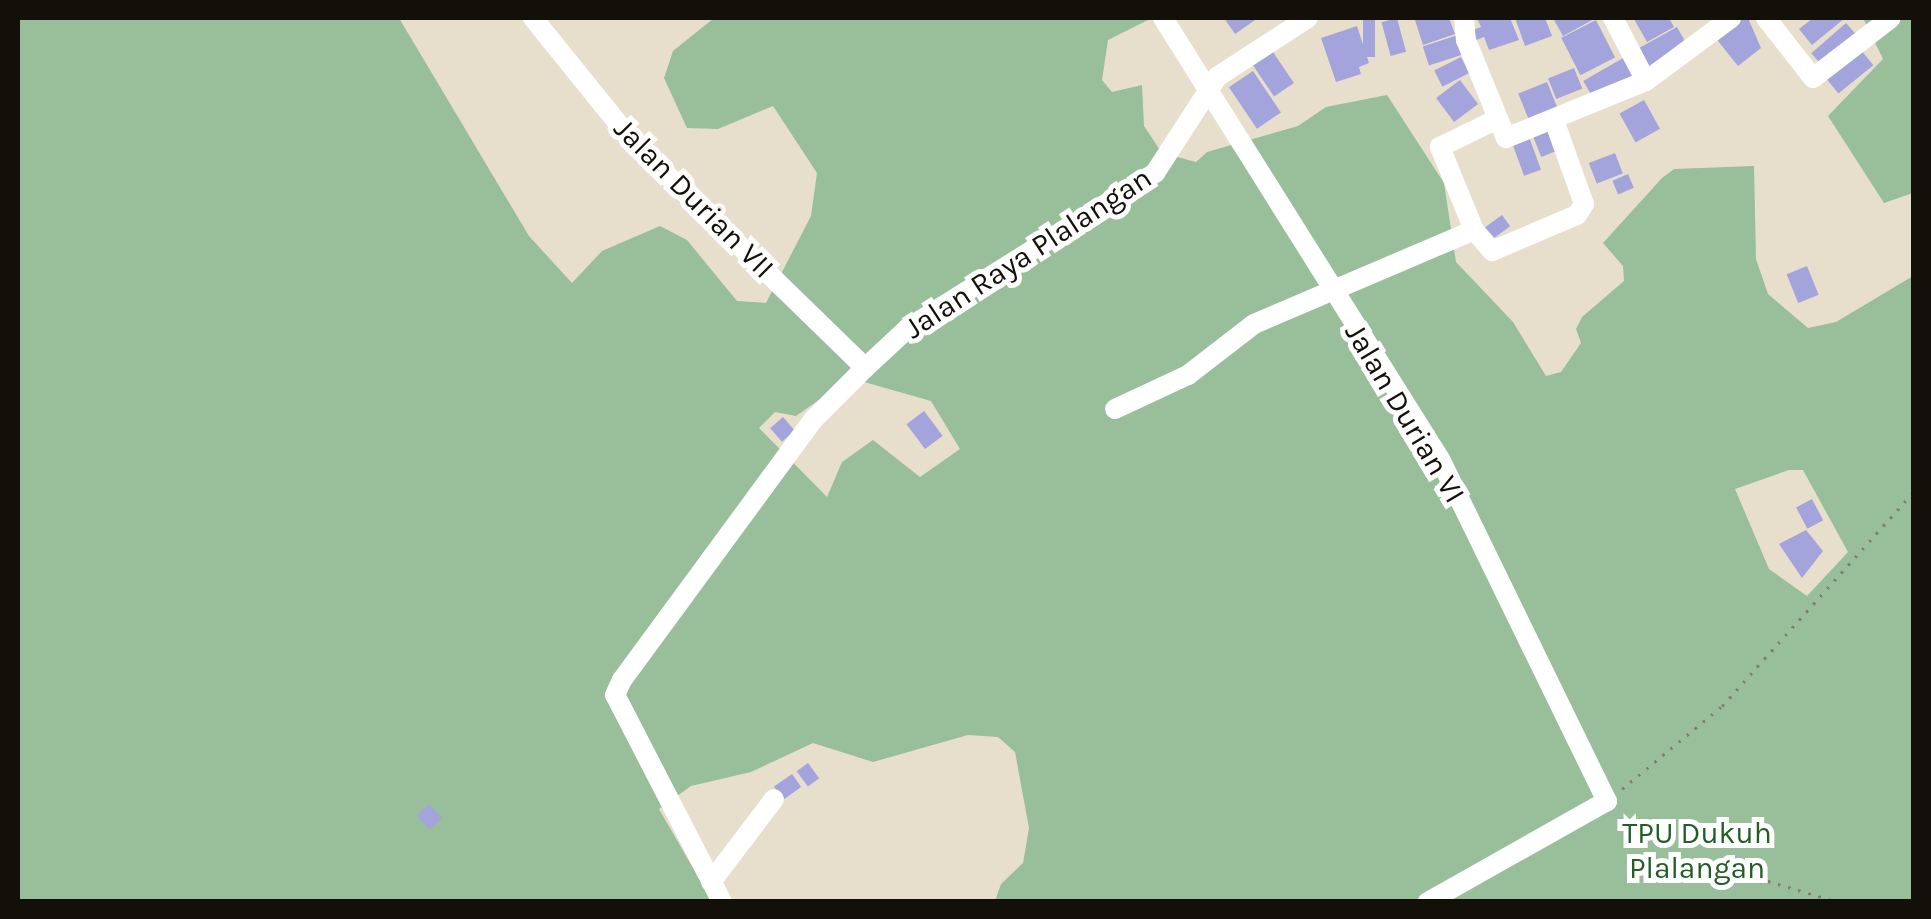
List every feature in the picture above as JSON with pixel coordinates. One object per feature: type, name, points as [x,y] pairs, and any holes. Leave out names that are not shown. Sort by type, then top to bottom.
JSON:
[{"type":"street","name":"Jalan Durian VII","points":[[533,18],[634,143],[865,368]]},
{"type":"street","points":[[1164,18],[1208,90]]},
{"type":"street","name":"Jalan Raya Plalangan","points":[[711,882],[615,696],[768,478],[865,368],[908,328],[1155,172],[1208,90],[1262,44],[1308,18]]},
{"type":"street","points":[[1464,18],[1495,120],[1506,138],[1640,85],[1730,18]]},
{"type":"street","points":[[1612,18],[1640,85]]},
{"type":"street","points":[[1766,18],[1813,78],[1891,18]]},
{"type":"street","name":"Jalan Durian VI","points":[[1208,90],[1330,291],[1440,458],[1608,801]]},
{"type":"street","points":[[1495,120],[1440,147],[1474,230],[1492,251],[1581,212],[1554,120]]},
{"type":"street","points":[[1115,409],[1188,376],[1254,324],[1474,230]]},
{"type":"street","points":[[722,902],[711,882],[774,799]]},
{"type":"street","points":[[1428,902],[1608,801]]},
{"type":"path","points":[[1608,801],[1722,706],[1914,491]]},
{"type":"path","points":[[1758,878],[1838,902]]},
{"type":"green space","name":"TPU Dukuh Plalangan","points":[[18,18],[399,18],[529,236],[572,283],[602,251],[660,226],[687,240],[737,301],[766,303],[811,216],[817,173],[773,106],[718,129],[687,128],[664,78],[673,51],[714,18],[1152,18],[1108,40],[1102,80],[1112,92],[1142,85],[1144,126],[1162,153],[1196,162],[1207,152],[1298,126],[1326,107],[1387,95],[1444,183],[1456,262],[1513,322],[1546,376],[1561,372],[1581,343],[1576,329],[1582,317],[1624,281],[1623,266],[1603,243],[1674,169],[1754,166],[1756,259],[1768,294],[1808,328],[1836,322],[1913,276],[1913,901],[995,901],[1001,884],[1023,863],[1029,828],[1015,752],[998,737],[968,735],[873,762],[813,743],[751,772],[691,786],[659,809],[712,901],[18,901]],"holes":[[[850,378],[931,401],[960,449],[920,477],[873,440],[842,462],[827,497],[759,428],[775,412],[796,416]],[[1789,470],[1803,470],[1848,552],[1807,596],[1769,569],[1735,489]]]},
{"type":"green space","points":[[1863,18],[1913,18],[1913,193],[1884,203],[1828,116],[1883,59]]},
{"type":"building","points":[[1224,18],[1258,18],[1235,34]]},
{"type":"building","points":[[1363,18],[1375,18],[1375,57],[1363,57]]},
{"type":"building","points":[[1397,18],[1406,52],[1391,56],[1382,22]]},
{"type":"building","points":[[1449,18],[1455,34],[1423,45],[1415,20]]},
{"type":"building","points":[[1477,18],[1510,18],[1519,40],[1489,50],[1484,37],[1474,41],[1470,31],[1481,27]]},
{"type":"building","points":[[1515,18],[1545,18],[1552,36],[1525,46]]},
{"type":"building","points":[[1553,18],[1596,18],[1563,36]]},
{"type":"building","points":[[1669,18],[1674,27],[1647,42],[1634,19]]},
{"type":"building","points":[[1739,18],[1748,18],[1761,48],[1738,66],[1714,36]]},
{"type":"building","points":[[1813,18],[1845,18],[1812,45],[1799,29]]},
{"type":"building","points":[[1596,20],[1615,57],[1580,75],[1561,38]]},
{"type":"building","points":[[1846,23],[1859,38],[1824,68],[1811,53]]},
{"type":"building","points":[[1357,26],[1369,63],[1359,67],[1361,74],[1336,82],[1321,38]]},
{"type":"building","points":[[1677,27],[1690,50],[1647,73],[1634,51]]},
{"type":"building","points":[[1458,35],[1464,54],[1429,65],[1423,46]]},
{"type":"building","points":[[1857,45],[1873,65],[1838,94],[1822,73]]},
{"type":"building","points":[[1271,49],[1294,83],[1274,96],[1251,62]]},
{"type":"building","points":[[1630,54],[1642,75],[1595,102],[1583,81]]},
{"type":"building","points":[[1461,57],[1469,73],[1442,87],[1434,71]]},
{"type":"building","points":[[1574,68],[1582,88],[1556,99],[1548,78]]},
{"type":"building","points":[[1253,71],[1281,112],[1257,129],[1229,87]]},
{"type":"building","points":[[1460,80],[1478,104],[1454,122],[1436,98]]},
{"type":"building","points":[[1547,82],[1560,114],[1531,126],[1518,94]]},
{"type":"building","points":[[1644,100],[1660,129],[1636,142],[1620,114]]},
{"type":"building","points":[[1549,128],[1558,150],[1541,157],[1532,135]]},
{"type":"building","points":[[1528,134],[1541,170],[1524,176],[1511,140]]},
{"type":"building","points":[[1615,153],[1623,174],[1597,184],[1589,163]]},
{"type":"building","points":[[1628,174],[1634,188],[1618,194],[1612,181]]},
{"type":"building","points":[[1502,215],[1510,226],[1487,243],[1479,232]]},
{"type":"building","points":[[1807,266],[1819,295],[1798,303],[1787,274]]},
{"type":"building","points":[[924,411],[943,436],[925,449],[906,424]]},
{"type":"building","points":[[783,417],[795,431],[782,442],[770,428]]},
{"type":"building","points":[[1812,499],[1823,520],[1807,529],[1796,507]]},
{"type":"building","points":[[1806,530],[1823,551],[1802,578],[1779,544]]},
{"type":"building","points":[[808,763],[819,778],[808,787],[797,771]]},
{"type":"building","points":[[792,774],[801,787],[783,800],[774,787]]},
{"type":"building","points":[[429,804],[442,818],[430,829],[417,816]]},
{"type":"building","points":[[1734,854],[1750,872],[1734,886],[1718,868]]}]
